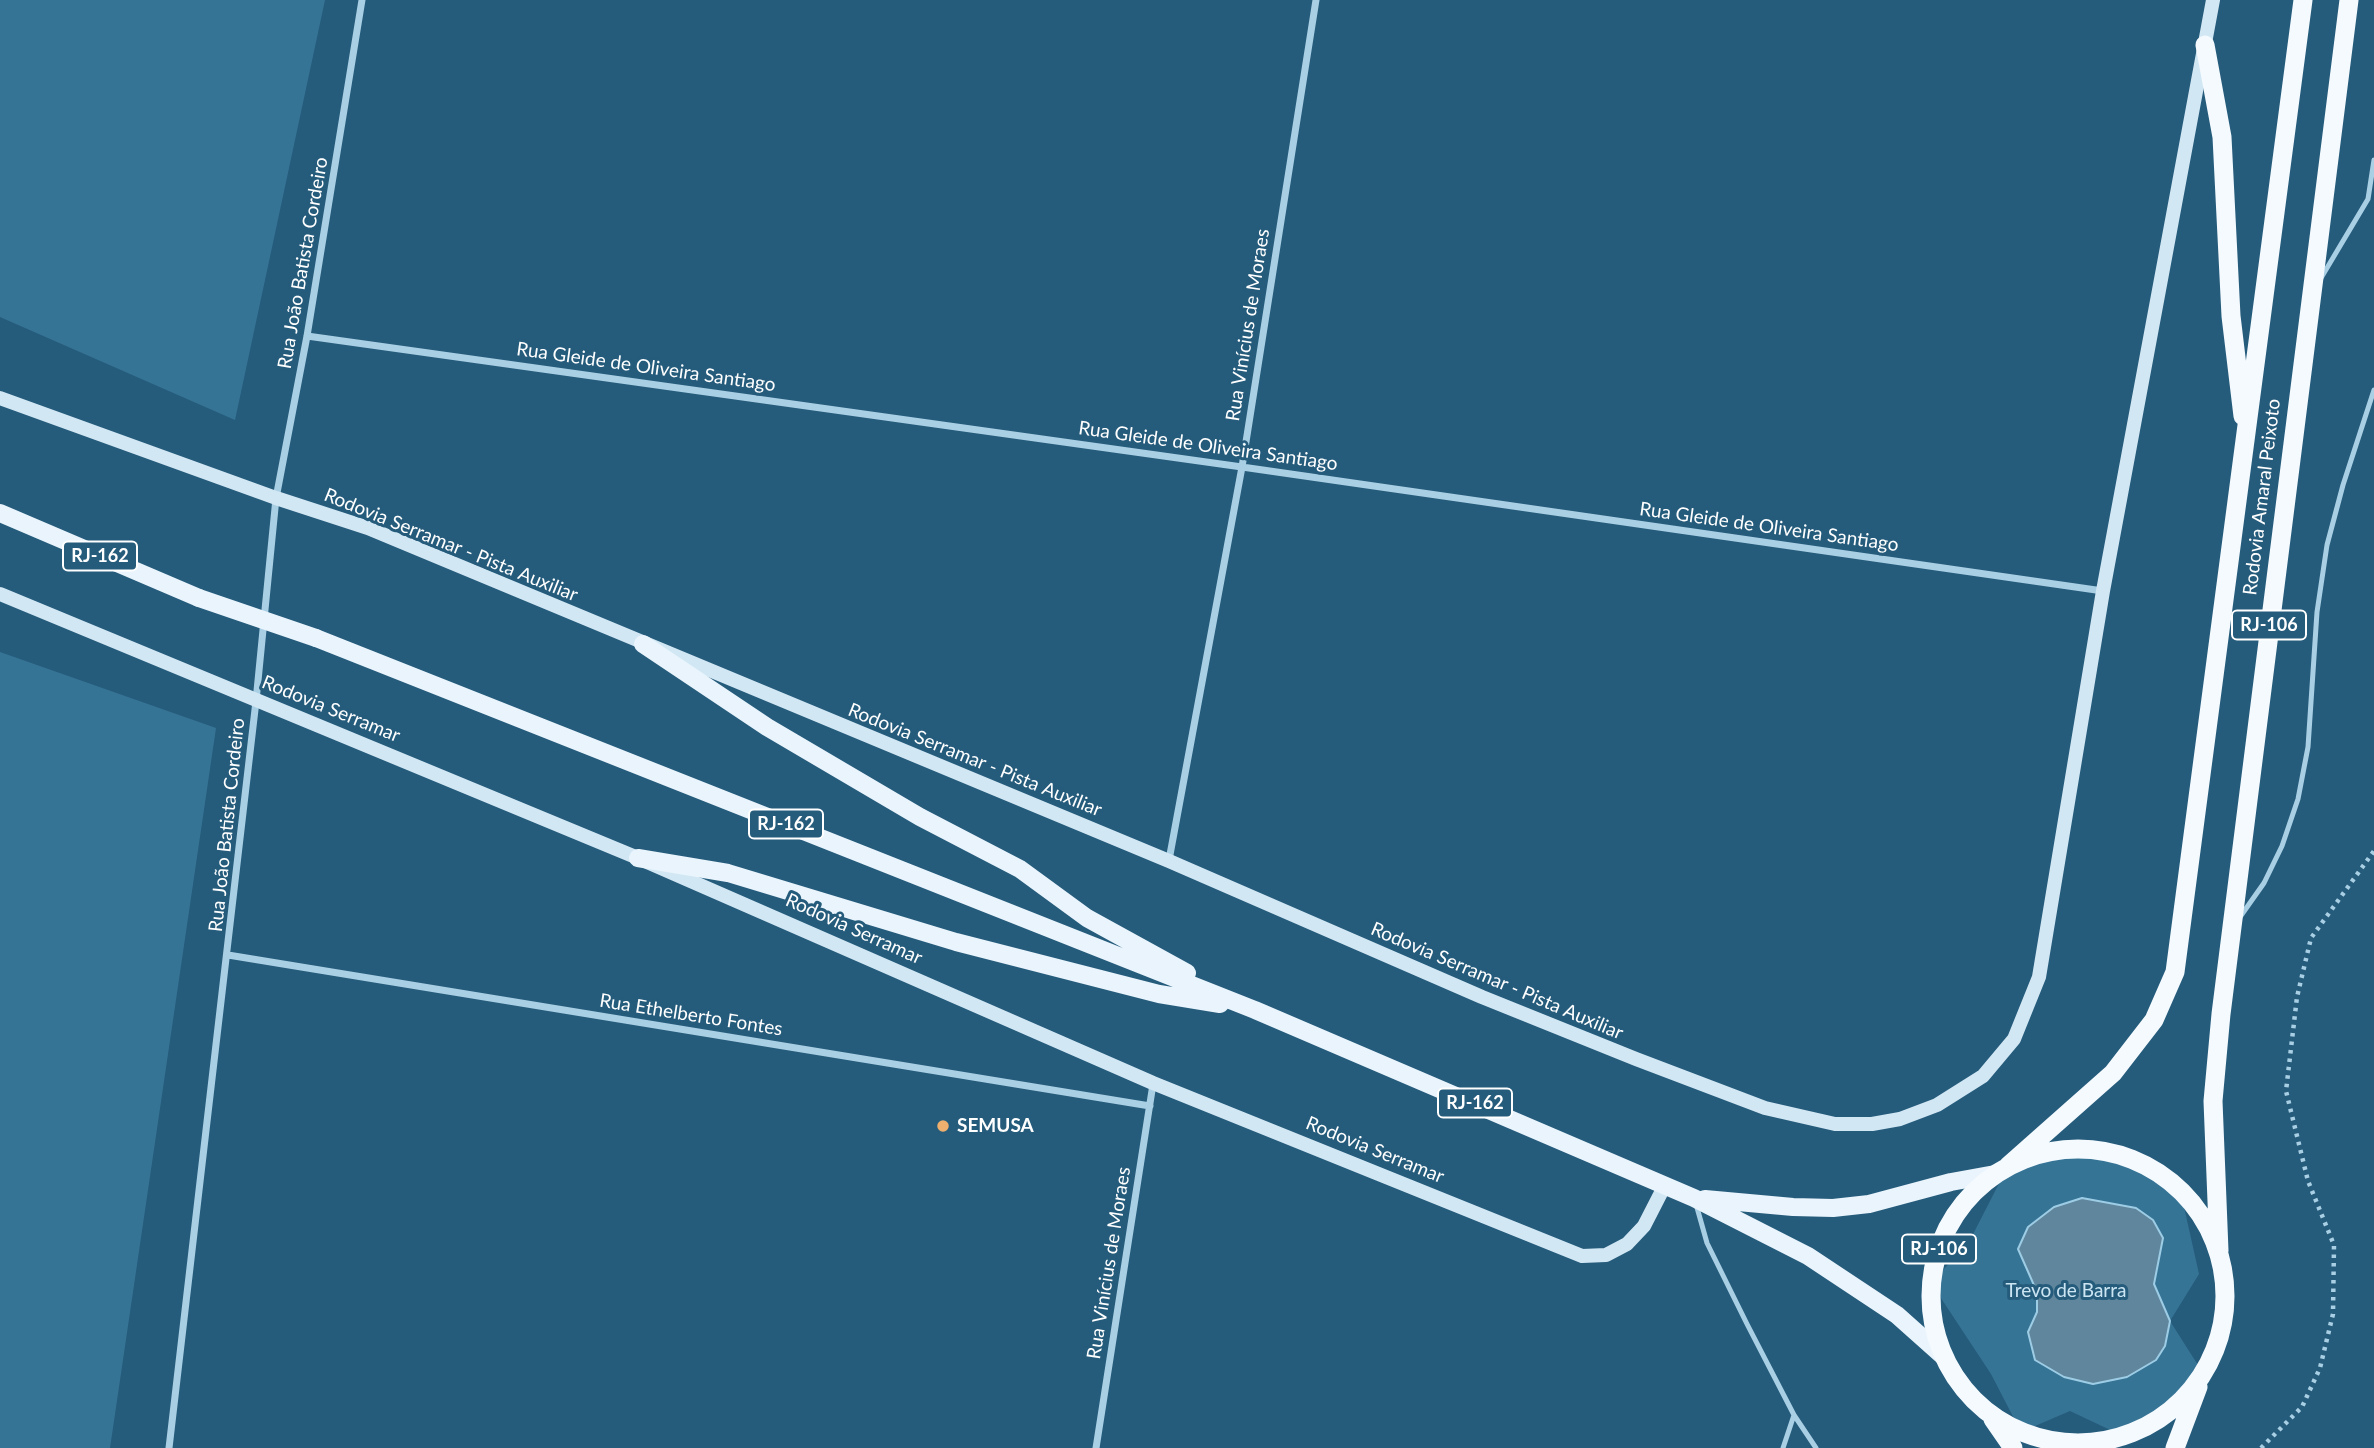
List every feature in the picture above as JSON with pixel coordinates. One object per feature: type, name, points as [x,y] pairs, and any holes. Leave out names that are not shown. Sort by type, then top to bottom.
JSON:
[{"type":"highway","name":"Rodovia Amaral Peixoto","points":[[2001,1170],[2113,1073],[2154,1020],[2175,972],[2304,0]]},
{"type":"highway","name":"Rodovia Amaral Peixoto","points":[[2219,1251],[2213,1101],[2221,1014],[2349,0]]},
{"type":"highway","points":[[2205,45],[2222,137],[2231,316],[2246,441]]},
{"type":"highway","name":"RJ-106","points":[[2012,1448],[1991,1415],[1963,1388],[1943,1356],[1932,1320],[1931,1283],[1941,1241],[1963,1204],[2001,1170],[2042,1153],[2079,1148],[2116,1153],[2150,1167],[2180,1189],[2204,1217],[2219,1251],[2226,1292],[2221,1334],[2175,1448]]},
{"type":"highway","name":"RJ-106","points":[[1991,1415],[2021,1432],[2054,1441],[2089,1442],[2123,1436],[2154,1421],[2182,1400],[2203,1373]]},
{"type":"main road","name":"Rodovia Serramar - Pista Auxiliar","points":[[0,398],[276,498],[368,528],[1169,861],[1482,997],[1765,1108],[1835,1124],[1872,1124],[1900,1119],[1937,1105],[1983,1076],[2014,1039],[2039,977],[2103,591],[2213,0]]},
{"type":"main road","name":"RJ-162","points":[[0,513],[199,598],[316,638],[1255,1010],[1665,1185],[1808,1256],[1897,1315],[1943,1356]]},
{"type":"main road","name":"Rodovia Serramar","points":[[0,594],[638,858],[1153,1083],[1582,1256],[1606,1255],[1627,1244],[1644,1226],[1665,1185]]},
{"type":"main road","points":[[643,644],[767,727],[920,817],[1020,869],[1087,918],[1255,1010]]},
{"type":"main road","points":[[638,858],[728,873],[956,942],[1159,994],[1255,1010]]},
{"type":"main road","name":"RJ-162","points":[[1694,1198],[1793,1207],[1869,1205],[2001,1170]]},
{"type":"street","name":"Rua João Batista Cordeiro","points":[[169,1448],[228,955],[276,498],[307,336],[362,0]]},
{"type":"street","name":"Rua Vinícius de Moraes","points":[[1169,861],[1242,467],[1316,0]]},
{"type":"street","name":"Rua Gleide de Oliveira Santiago","points":[[307,336],[2103,591]]},
{"type":"street","name":"Rua Ethelberto Fontes","points":[[228,955],[1150,1106]]},
{"type":"street","name":"Rua Vinícius de Moraes","points":[[1096,1448],[1153,1083]]},
{"type":"lane","points":[[2312,292],[2368,200],[2374,160]]},
{"type":"lane","points":[[2231,932],[2264,883],[2282,846],[2298,799],[2308,747],[2317,612],[2327,545],[2374,390]]},
{"type":"lane","points":[[1694,1198],[1707,1243],[1794,1415],[1815,1448]]},
{"type":"lane","points":[[1783,1448],[1794,1415]]},
{"type":"path","points":[[2261,1448],[2302,1407],[2319,1368],[2333,1314],[2334,1245],[2308,1181],[2286,1091],[2297,997],[2311,938],[2374,851]]},
{"type":"green space","points":[[0,0],[325,0],[235,420],[0,317]]},
{"type":"green space","points":[[0,652],[216,728],[110,1448],[0,1448]]},
{"type":"green space","name":"Trevo de Barra","points":[[2079,1148],[2116,1153],[2180,1189],[2199,1274],[2170,1321],[2203,1373],[2123,1436],[2070,1411],[2021,1432],[1991,1374],[1931,1283],[1969,1242],[2008,1166],[2042,1153]]},
{"type":"shaded area","points":[[2082,1198],[2136,1208],[2153,1220],[2163,1238],[2154,1284],[2170,1321],[2165,1346],[2156,1360],[2127,1377],[2093,1384],[2064,1377],[2035,1360],[2028,1332],[2037,1312],[2037,1292],[2018,1249],[2028,1227],[2054,1207]]},
{"type":"place","name":"SEMUSA","points":[[943,1126]]}]
